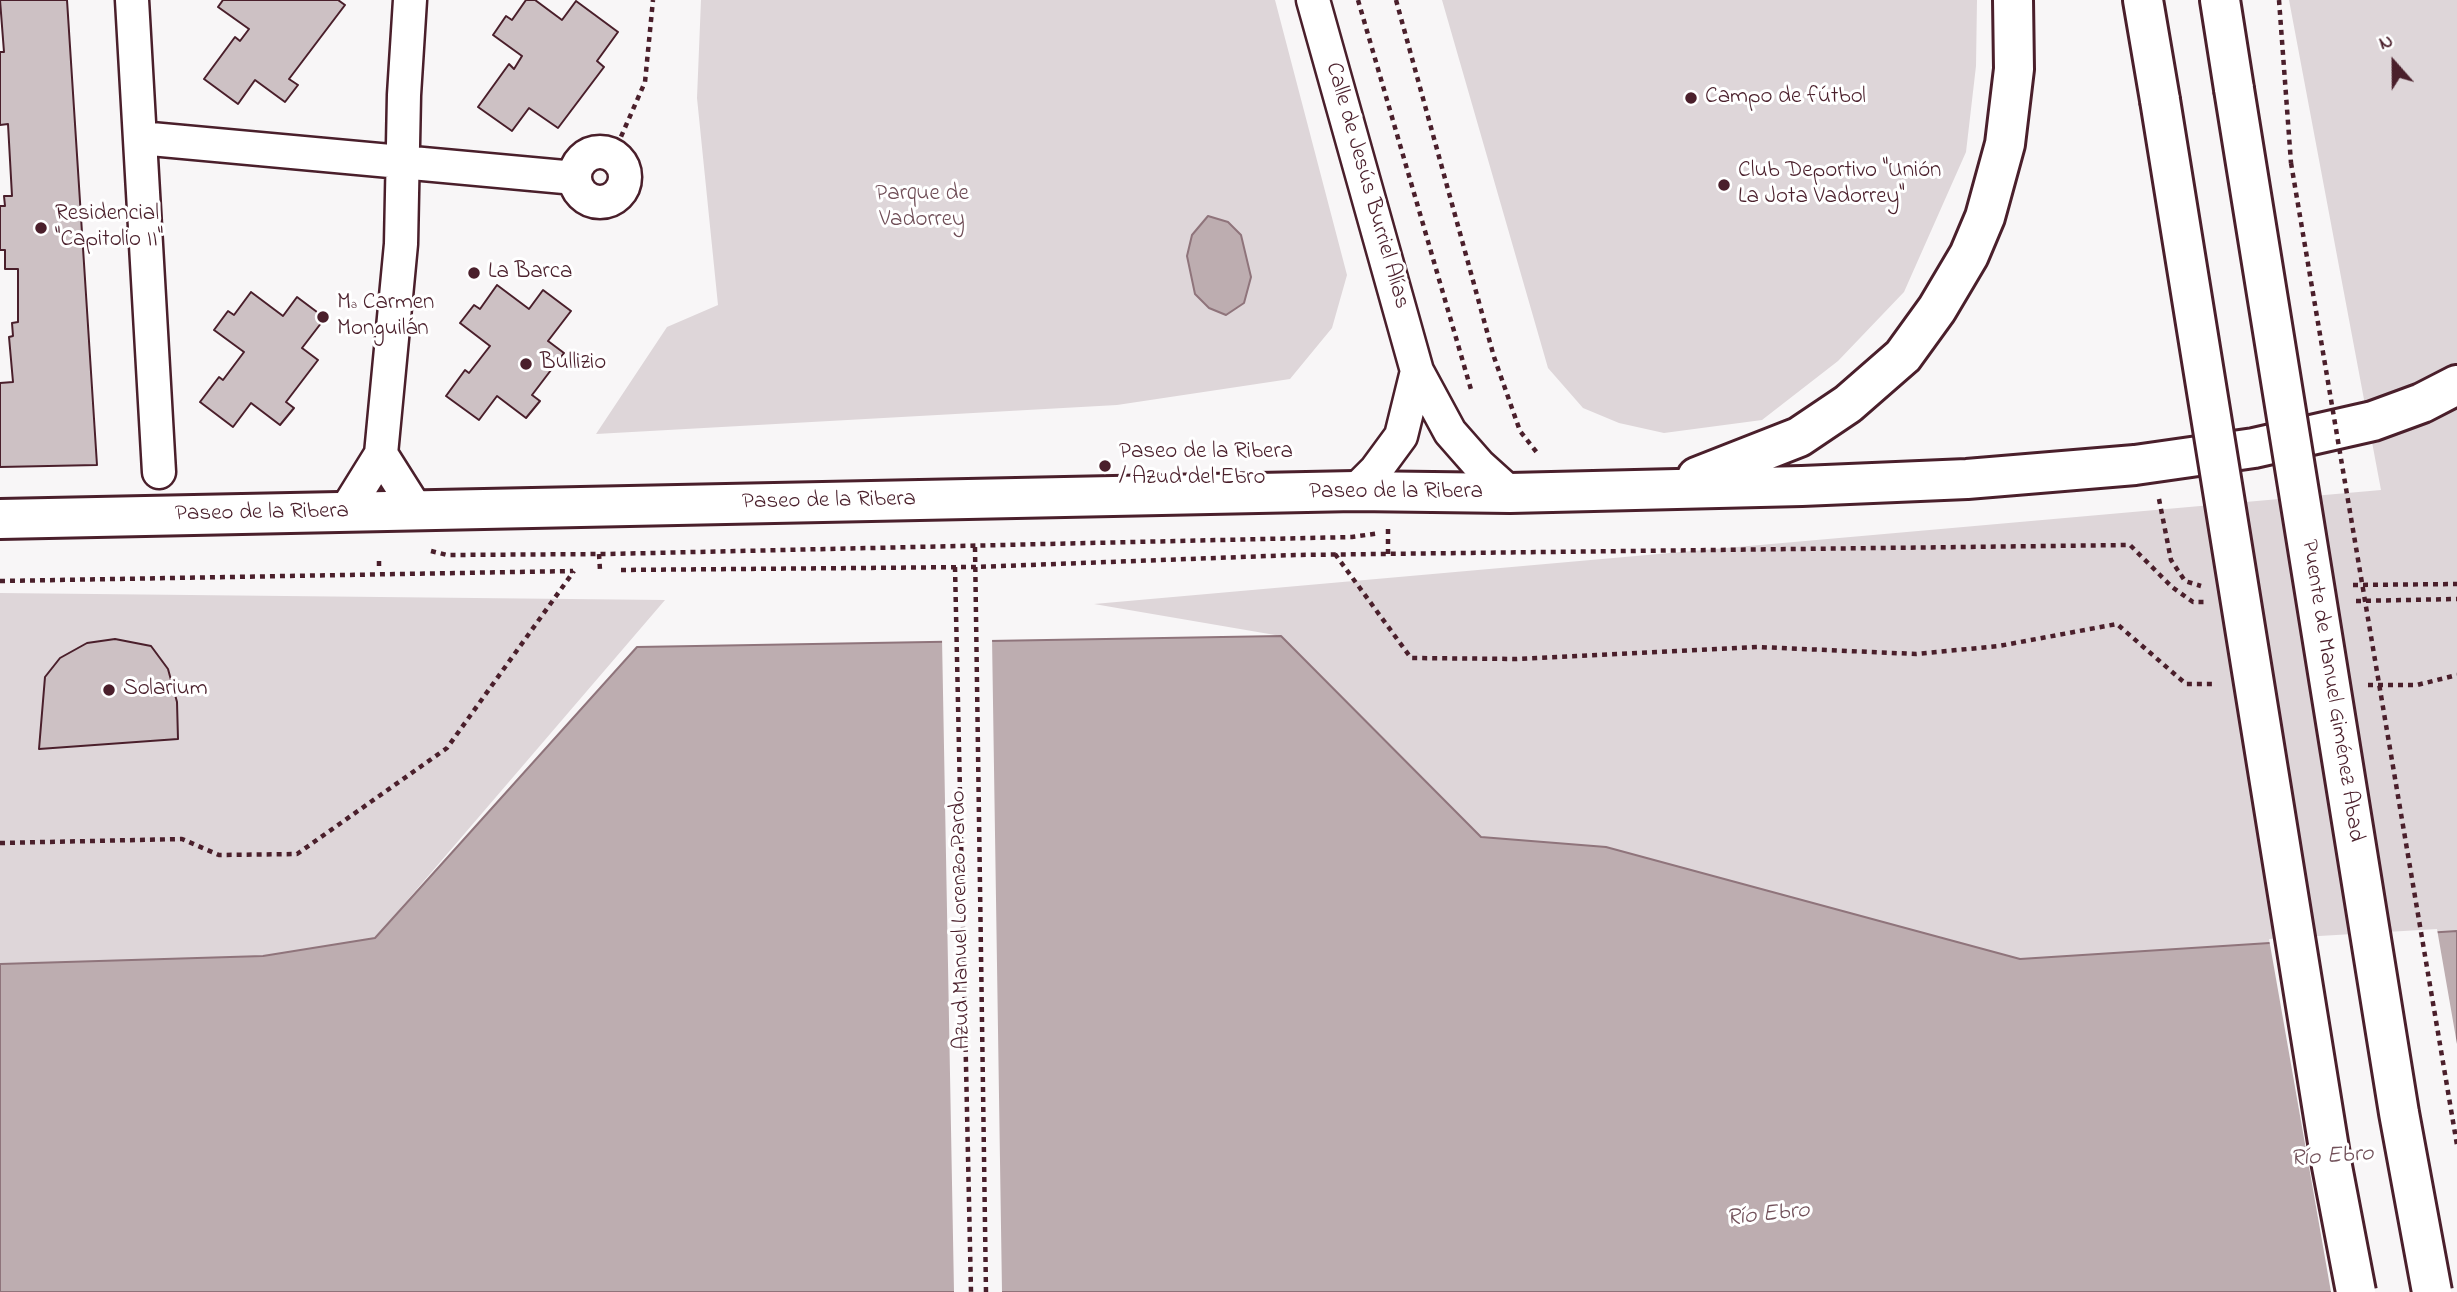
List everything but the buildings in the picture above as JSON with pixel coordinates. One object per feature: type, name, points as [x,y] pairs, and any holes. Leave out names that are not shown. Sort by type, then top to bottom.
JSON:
[{"type":"main road","points":[[1658,489],[1729,467],[1799,437],[1848,404],[1903,356],[1937,309],[1969,255],[1985,217],[2005,144],[2014,69],[2012,0]]},
{"type":"main road","points":[[2143,0],[2327,1134],[2356,1292]]},
{"type":"main road","name":"Puente de Manuel Giménez Abad","points":[[2222,3],[2397,1100],[2432,1292]]},
{"type":"main road","name":"Paseo de la Ribera","points":[[0,519],[1355,491],[1510,493],[1967,479],[2135,465],[2254,448],[2322,434],[2410,408],[2457,385]]},
{"type":"street","points":[[132,0],[159,472]]},
{"type":"street","points":[[345,512],[382,454],[401,244],[404,95],[410,0]]},
{"type":"street","name":"Calle de Jesús Burriel Alías","points":[[1313,0],[1417,371],[1450,432],[1479,465],[1510,493]]},
{"type":"street","points":[[140,138],[575,178]]},
{"type":"street","points":[[598,152],[613,155],[625,173],[623,189],[612,199],[598,202],[584,197],[575,178],[579,163],[598,152]]},
{"type":"street","name":"Calle de Jesús Burriel Alías","points":[[1355,491],[1376,470],[1401,436],[1417,371]]},
{"type":"street","points":[[382,454],[418,510]]},
{"type":"path","points":[[613,155],[645,82],[653,0]]},
{"type":"path","points":[[1358,0],[1475,405]]},
{"type":"path","points":[[1396,0],[1494,357],[1520,431],[1542,458],[1554,465],[1557,492]]},
{"type":"path","name":"Puente de Manuel Giménez Abad","points":[[2279,0],[2291,163],[2457,1145]]},
{"type":"path","points":[[1388,520],[1388,554]]},
{"type":"path","points":[[422,549],[447,555],[975,547],[1352,537],[1396,530]]},
{"type":"path","points":[[621,570],[975,567],[1335,554],[2130,545],[2172,587],[2193,602],[2207,602]]},
{"type":"path","name":"Azud Manuel Lorenzo Pardo","points":[[975,547],[986,1292]]},
{"type":"path","points":[[599,554],[600,570]]},
{"type":"path","points":[[1335,554],[1411,659],[1517,659],[1758,647],[1916,654],[1999,646],[2117,624],[2186,684],[2227,684]]},
{"type":"path","points":[[379,561],[379,569]]},
{"type":"path","name":"Azud Manuel Lorenzo Pardo","points":[[955,567],[971,1292]]},
{"type":"path","points":[[0,581],[574,571],[447,748],[298,853],[219,855],[182,839],[0,843]]},
{"type":"path","points":[[2346,601],[2457,598]]},
{"type":"path","points":[[2363,685],[2417,685],[2457,675]]},
{"type":"green space","name":"Parque de Vadorrey","points":[[701,0],[1275,0],[1347,275],[1332,328],[1290,379],[1117,405],[596,434],[667,327],[718,305],[697,98]]},
{"type":"green space","name":"Club Deportivo \"Unión La Jota Vadorrey\"","points":[[1442,0],[1977,0],[1976,66],[1966,152],[1904,292],[1838,361],[1762,420],[1664,433],[1619,423],[1583,408],[1548,368]]},
{"type":"green space","points":[[2289,0],[2457,0],[2457,931],[2020,959],[1606,847],[1481,837],[1281,636],[1094,604],[2381,490]]},
{"type":"green space","points":[[0,593],[665,600],[375,938],[263,956],[0,964]]},
{"type":"water","points":[[1208,216],[1228,222],[1241,235],[1251,277],[1244,303],[1226,315],[1209,308],[1195,294],[1187,256],[1192,235]]},
{"type":"water","name":"Río Ebro","points":[[1281,636],[1481,837],[1606,847],[2020,959],[2457,931],[2457,1292],[0,1292],[0,964],[263,956],[375,938],[637,647]]},
{"type":"pier","points":[[992,637],[1002,1292],[954,1292],[942,638]]},
{"type":"pier","points":[[2437,929],[2457,1044],[2457,1292],[2331,1292],[2269,939]]},
{"type":"place","name":"Campo de fútbol","points":[[1691,98]]},
{"type":"place","name":"Club Deportivo \"Unión La Jota Vadorrey\"","points":[[1724,185]]},
{"type":"place","name":"Residencial \"Capitolio II\"","points":[[41,228]]},
{"type":"place","name":"La Barca","points":[[474,273]]},
{"type":"place","name":"Mª Carmen Monguilán","points":[[323,317]]},
{"type":"place","name":"Bullizio","points":[[526,364]]},
{"type":"place","name":"Paseo de la Ribera / Azud del Ebro","points":[[1105,466]]},
{"type":"place","name":"Solarium","points":[[109,690]]}]
